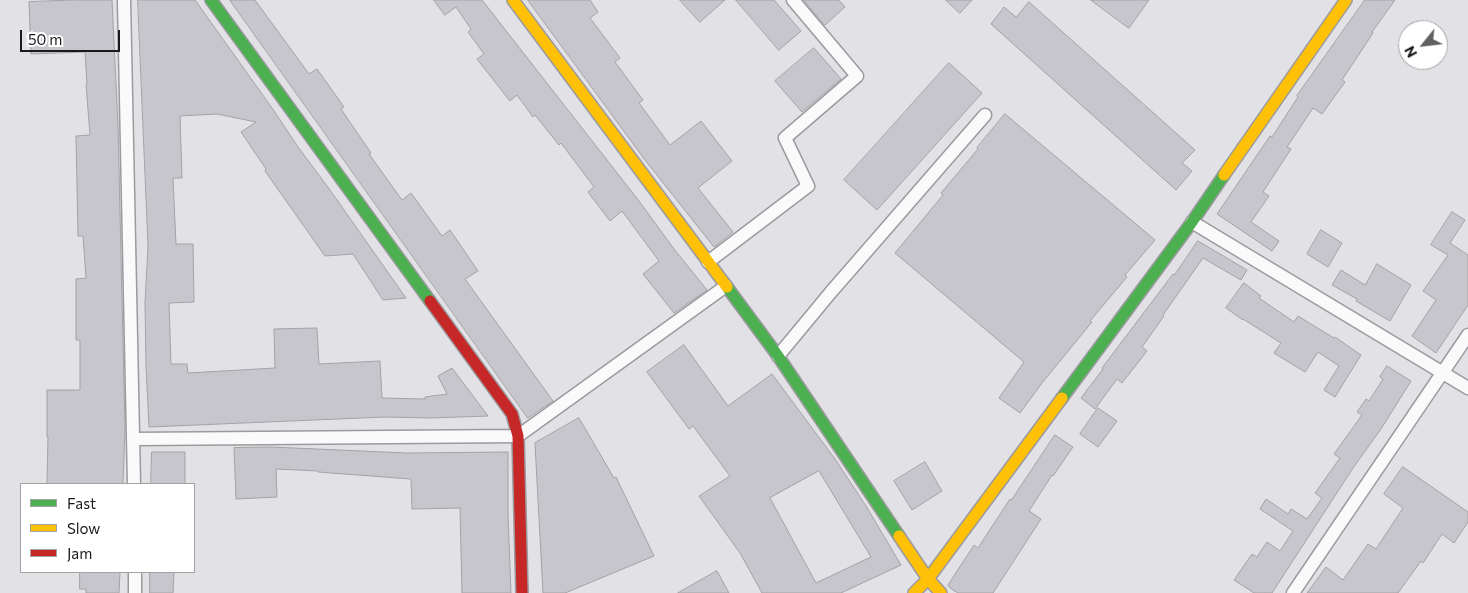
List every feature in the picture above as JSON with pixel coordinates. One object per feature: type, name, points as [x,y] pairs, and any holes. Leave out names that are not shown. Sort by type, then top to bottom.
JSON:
[{"type":"street","points":[[124,0],[134,483]]},
{"type":"street","points":[[211,0],[512,414],[518,436],[522,593]]},
{"type":"street","points":[[513,0],[778,356],[928,579],[941,593]]},
{"type":"street","points":[[708,262],[808,186],[785,138],[858,76],[793,0]]},
{"type":"street","points":[[914,593],[928,579],[1192,222],[1346,0]]},
{"type":"street","points":[[778,356],[985,115]]},
{"type":"street","points":[[1192,222],[1468,388]]},
{"type":"street","points":[[134,439],[518,436],[726,286]]},
{"type":"street","points":[[1293,593],[1468,335]]},
{"type":"street","points":[[134,573],[135,593]]},
{"type":"building","points":[[112,0],[118,126],[125,428],[123,483],[47,483],[47,390],[80,390],[80,340],[76,340],[76,279],[86,278],[83,236],[78,236],[76,136],[90,135],[85,52],[31,54],[29,2]]},
{"type":"building","points":[[138,0],[195,0],[406,298],[383,300],[353,254],[325,256],[265,171],[266,169],[241,132],[256,122],[217,114],[180,116],[182,178],[173,178],[176,244],[193,244],[194,302],[169,303],[171,364],[187,364],[188,373],[275,368],[274,329],[317,328],[319,364],[380,361],[382,398],[425,399],[425,397],[447,394],[438,376],[452,368],[488,416],[385,417],[149,427],[145,303],[148,247]]},
{"type":"building","points":[[230,0],[255,0],[309,74],[317,69],[344,107],[341,109],[371,153],[369,154],[402,200],[411,193],[442,236],[450,230],[478,271],[465,279],[553,401],[528,418]]},
{"type":"building","points":[[434,0],[482,0],[707,290],[674,313],[643,274],[659,261],[622,211],[610,221],[588,192],[594,187],[561,143],[559,145],[535,115],[533,117],[517,95],[510,101],[477,59],[484,54],[468,32],[471,29],[456,7],[445,15]]},
{"type":"building","points":[[528,0],[590,0],[598,12],[590,18],[620,58],[615,62],[643,100],[639,103],[670,145],[701,121],[732,161],[698,188],[733,232],[714,247],[645,160]]},
{"type":"building","points":[[680,0],[725,0],[700,22]]},
{"type":"building","points":[[736,0],[774,0],[801,31],[779,50]]},
{"type":"building","points":[[804,0],[839,0],[845,7],[825,25]]},
{"type":"building","points":[[946,0],[972,0],[960,13]]},
{"type":"building","points":[[1091,0],[1149,0],[1129,28]]},
{"type":"building","points":[[1365,0],[1395,0],[1372,32],[1342,80],[1345,82],[1322,114],[1313,108],[1287,147],[1291,149],[1263,192],[1269,196],[1251,222],[1279,241],[1272,251],[1217,214]]},
{"type":"building","points":[[1029,2],[1195,150],[1182,163],[1192,171],[1176,190],[991,24],[1004,7],[1016,17]]},
{"type":"building","points":[[814,48],[841,79],[802,112],[775,81]]},
{"type":"building","points":[[949,63],[982,93],[877,210],[844,180]]},
{"type":"building","points":[[1005,114],[1155,240],[1125,275],[1127,277],[1090,321],[1092,322],[1020,413],[999,398],[1024,362],[895,253],[943,195],[941,193]]},
{"type":"building","points":[[1452,212],[1465,220],[1450,243],[1468,255],[1468,305],[1436,353],[1412,336],[1436,300],[1423,291],[1448,255],[1431,245]]},
{"type":"building","points":[[1321,230],[1342,243],[1328,267],[1307,254]]},
{"type":"building","points":[[1198,241],[1247,270],[1241,280],[1203,258],[1142,347],[1147,351],[1122,383],[1117,379],[1095,409],[1081,398]]},
{"type":"building","points":[[1377,264],[1411,285],[1390,321],[1332,285],[1341,270],[1365,285]]},
{"type":"building","points":[[1244,283],[1261,296],[1259,298],[1294,322],[1298,316],[1335,337],[1361,355],[1335,397],[1324,390],[1339,366],[1318,352],[1305,372],[1274,353],[1281,343],[1226,308]]},
{"type":"building","points":[[684,345],[728,406],[772,374],[835,459],[901,565],[841,593],[762,593],[740,553],[699,496],[730,476],[693,426],[689,429],[647,372]],"holes":[[[819,471],[871,557],[816,583],[770,498]]]},
{"type":"building","points":[[1387,366],[1411,381],[1272,593],[1254,593],[1234,580],[1252,554],[1257,557],[1267,542],[1280,551],[1293,531],[1260,509],[1266,499],[1288,514],[1291,509],[1307,519],[1322,498],[1315,493],[1340,458],[1334,454],[1362,415],[1357,412],[1366,399],[1369,401],[1383,379],[1380,377]]},
{"type":"building","points":[[1098,408],[1117,421],[1098,447],[1080,434]]},
{"type":"building","points":[[579,418],[614,478],[616,477],[654,556],[565,593],[543,593],[535,443]]},
{"type":"building","points":[[1055,435],[1073,447],[1029,511],[1041,519],[993,593],[958,593],[950,588],[948,585],[974,545],[978,548]]},
{"type":"building","points":[[271,447],[407,453],[508,452],[511,593],[462,593],[460,508],[412,509],[411,479],[276,469],[277,497],[236,499],[234,448]]},
{"type":"building","points":[[152,452],[185,452],[185,483],[151,483]]},
{"type":"building","points":[[925,462],[942,491],[912,510],[894,481]]},
{"type":"building","points":[[1403,467],[1468,512],[1468,522],[1454,543],[1442,534],[1423,563],[1421,561],[1398,593],[1307,593],[1326,567],[1343,580],[1368,544],[1376,549],[1403,508],[1384,494]]},
{"type":"building","points":[[717,571],[729,593],[678,593]]},
{"type":"building","points":[[80,573],[120,573],[119,593],[86,593],[86,589],[80,589]]},
{"type":"building","points":[[150,573],[174,573],[173,593],[150,593]]},
{"type":"traffic: fast","points":[[211,0],[430,301]]},
{"type":"traffic: fast","points":[[1062,398],[1192,222],[1224,175]]},
{"type":"traffic: fast","points":[[727,287],[778,356],[899,536]]},
{"type":"traffic: slow","points":[[513,0],[727,287]]},
{"type":"traffic: slow","points":[[1224,175],[1346,0]]},
{"type":"traffic: slow","points":[[899,536],[928,579],[1062,398]]},
{"type":"traffic: slow","points":[[914,593],[928,579],[941,593]]},
{"type":"traffic: jam","points":[[430,301],[512,414],[518,436],[522,593]]}]
